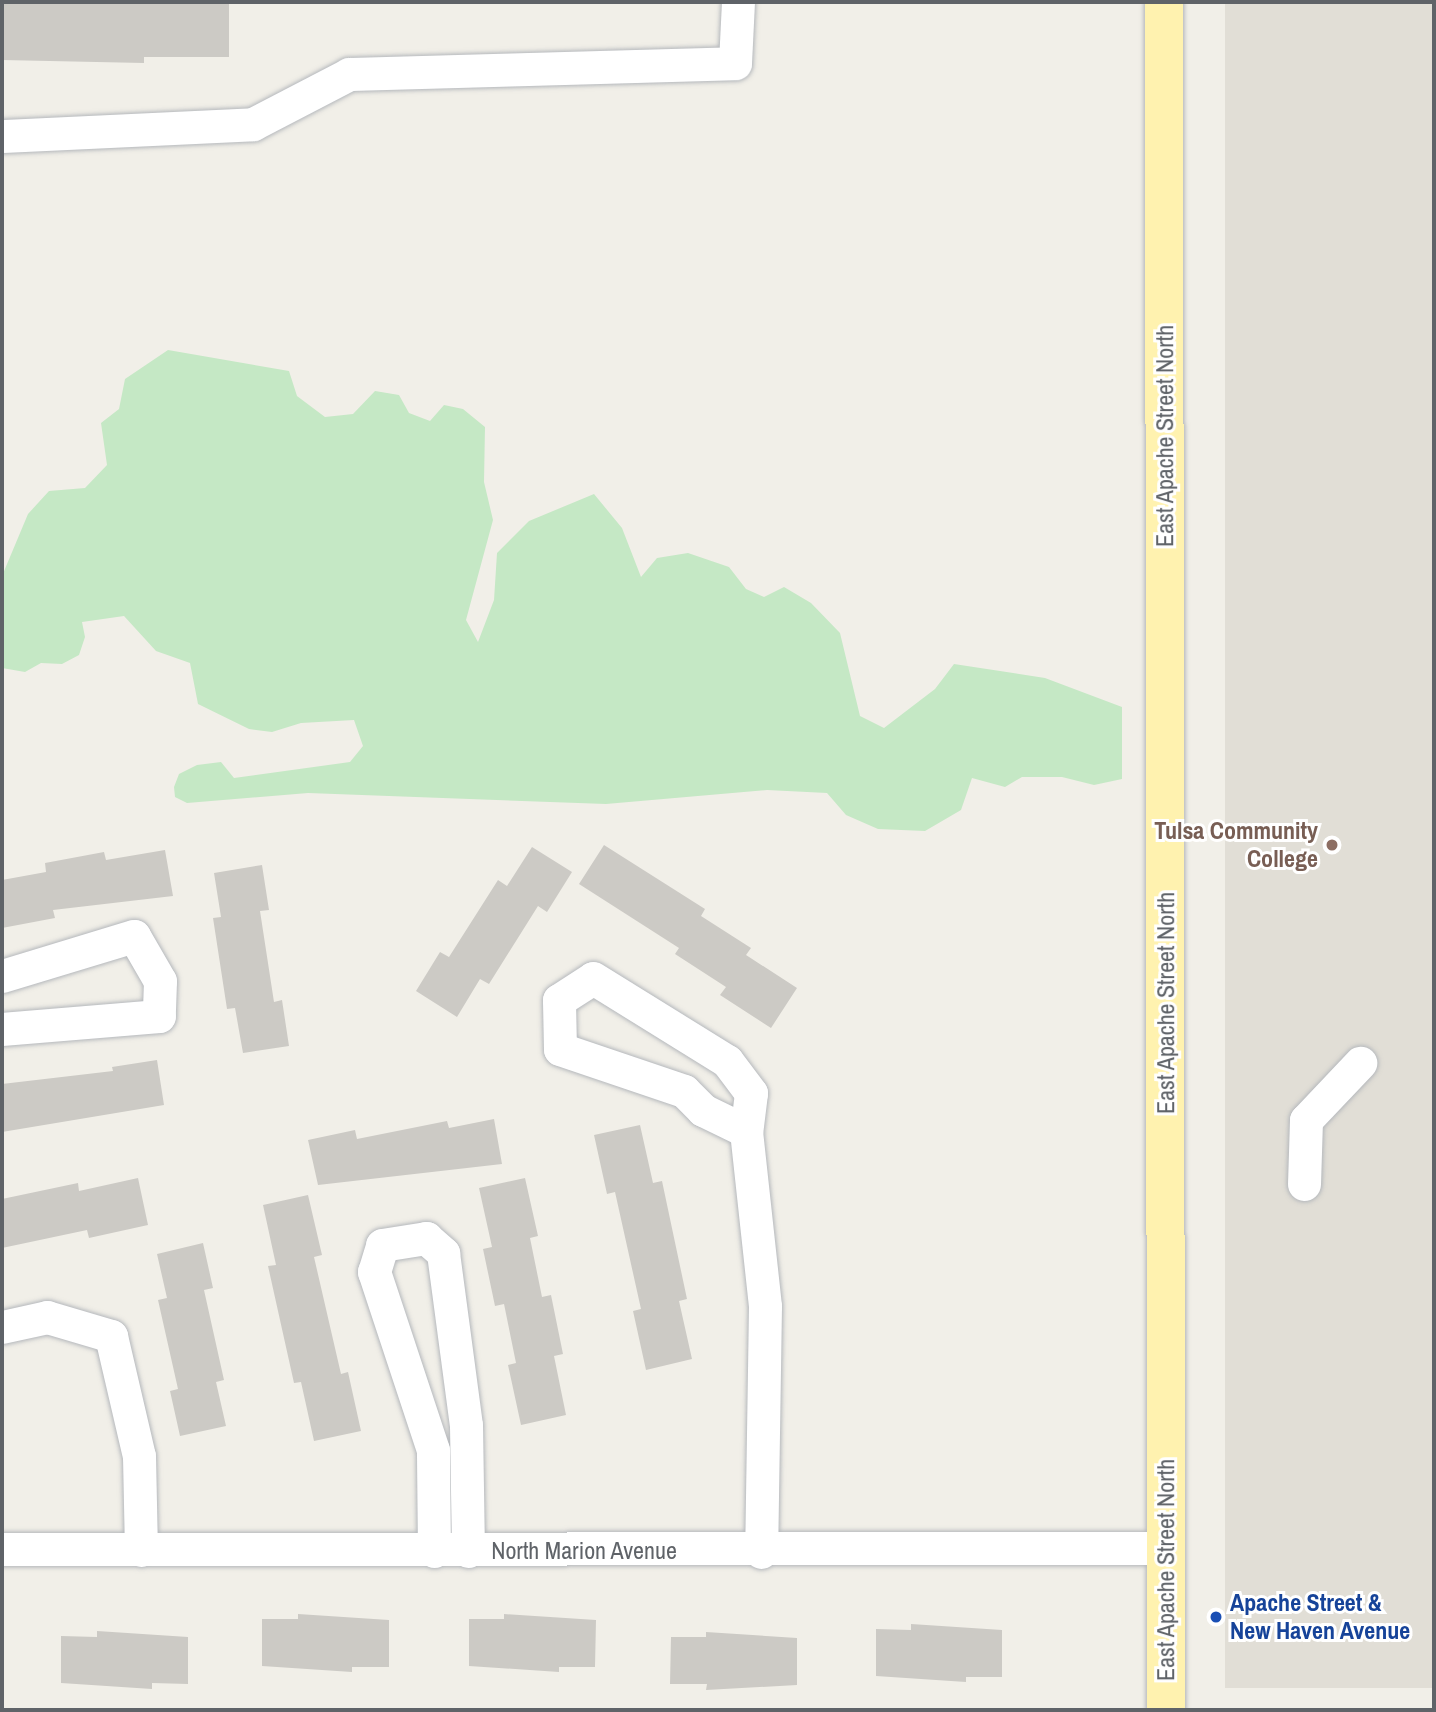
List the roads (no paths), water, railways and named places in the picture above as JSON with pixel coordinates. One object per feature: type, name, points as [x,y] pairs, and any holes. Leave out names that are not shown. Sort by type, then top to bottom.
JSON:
[{"type":"main road","name":"East Apache Street North","points":[[1164,2],[1166,1710]]},
{"type":"street","points":[[2,136],[253,124],[349,74],[736,63],[738,2]]},
{"type":"street","points":[[2,975],[134,936],[160,981],[159,1016],[2,1029]]},
{"type":"street","points":[[746,1131],[703,1110],[684,1091],[560,1049],[559,1000],[593,978],[727,1061],[751,1093],[746,1131],[765,1306],[761,1552]]},
{"type":"street","points":[[1304,1184],[1306,1120],[1360,1063]]},
{"type":"street","points":[[434,1550],[433,1450],[374,1272],[382,1245],[426,1238],[443,1253],[466,1425],[468,1550]]},
{"type":"street","points":[[2,1327],[47,1317],[111,1336],[139,1456],[141,1550]]},
{"type":"street","name":"North Marion Avenue","points":[[2,1549],[761,1552],[1167,1548]]},
{"type":"place","name":"Tulsa Community College","points":[[1332,845]]},
{"type":"place","name":"Apache Street & New Haven Avenue","points":[[1216,1617]]}]
